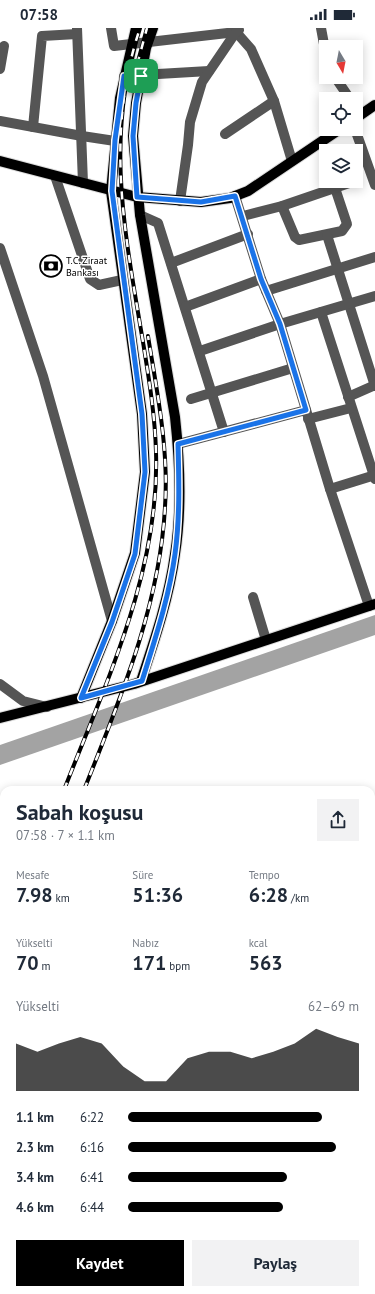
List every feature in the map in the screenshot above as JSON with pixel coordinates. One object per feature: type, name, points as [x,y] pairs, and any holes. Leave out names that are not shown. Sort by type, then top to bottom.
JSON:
[{"type":"main road","points":[[81,698],[112,622],[135,554],[145,472],[142,414],[122,280],[112,191],[115,140],[124,76],[136,28]]},
{"type":"main road","points":[[142,681],[164,610],[175,554],[179,490],[178,444],[166,361],[137,197],[133,136],[136,103],[141,76],[148,43],[153,28]]},
{"type":"main road","points":[[363,112],[375,106]]},
{"type":"main road","points":[[0,161],[137,197],[201,202],[235,196],[248,190],[330,136]]},
{"type":"main road","points":[[0,718],[142,681],[372,605]]},
{"type":"street","points":[[111,28],[114,46],[148,43],[239,30]]},
{"type":"street","points":[[321,28],[323,40]]},
{"type":"street","points":[[180,201],[190,122],[202,82],[239,30]]},
{"type":"street","points":[[239,30],[251,49],[274,102],[292,161]]},
{"type":"street","points":[[33,127],[42,36],[77,31],[83,183]]},
{"type":"street","points":[[0,69],[4,46]]},
{"type":"street","points":[[124,76],[209,71]]},
{"type":"street","points":[[225,134],[274,102]]},
{"type":"street","points":[[0,121],[82,136],[115,140]]},
{"type":"street","points":[[358,136],[374,180],[363,181]]},
{"type":"street","points":[[55,176],[90,279],[99,285],[122,280]]},
{"type":"street","points":[[243,216],[282,206],[335,188],[347,224],[342,231],[299,240],[295,238],[282,206]]},
{"type":"street","points":[[235,196],[243,216],[261,279],[280,324],[330,489],[372,605]]},
{"type":"street","points":[[140,215],[158,223],[200,351],[224,432]]},
{"type":"street","points":[[171,262],[248,234]]},
{"type":"street","points":[[327,235],[375,386],[348,397]]},
{"type":"street","points":[[0,248],[43,376],[112,622]]},
{"type":"street","points":[[266,291],[338,267],[375,257]]},
{"type":"street","points":[[185,306],[261,279]]},
{"type":"street","points":[[200,351],[280,324],[375,296]]},
{"type":"street","points":[[321,312],[351,408],[375,477],[330,489]]},
{"type":"street","points":[[191,399],[293,368]]},
{"type":"street","points":[[178,444],[224,432],[307,414],[351,408]]},
{"type":"street","points":[[253,597],[266,640]]},
{"type":"street","points":[[0,684],[23,701],[46,707]]},
{"type":"shaded area","points":[[375,615],[375,635],[0,765],[0,745]]},
{"type":"railway","points":[[66,786],[113,667],[140,583],[149,540],[155,496],[156,452],[153,411],[130,263],[121,185],[120,146],[123,107],[129,68],[140,28]]},
{"type":"railway","points":[[133,80],[147,28]]},
{"type":"railway","points":[[86,786],[136,651],[147,616],[162,544],[166,485],[164,442],[148,336]]},
{"type":"place","name":"T.C. Ziraat Bankası","points":[[51,266]]},
{"type":"route","points":[[124,76],[141,76],[136,103],[133,136],[137,197],[201,202],[235,196],[243,216],[261,279],[280,324],[306,410],[178,444],[179,490],[175,554],[164,610],[142,681],[81,698],[112,622],[135,554],[145,472],[142,414],[122,280],[112,191],[115,140],[124,76]]}]
